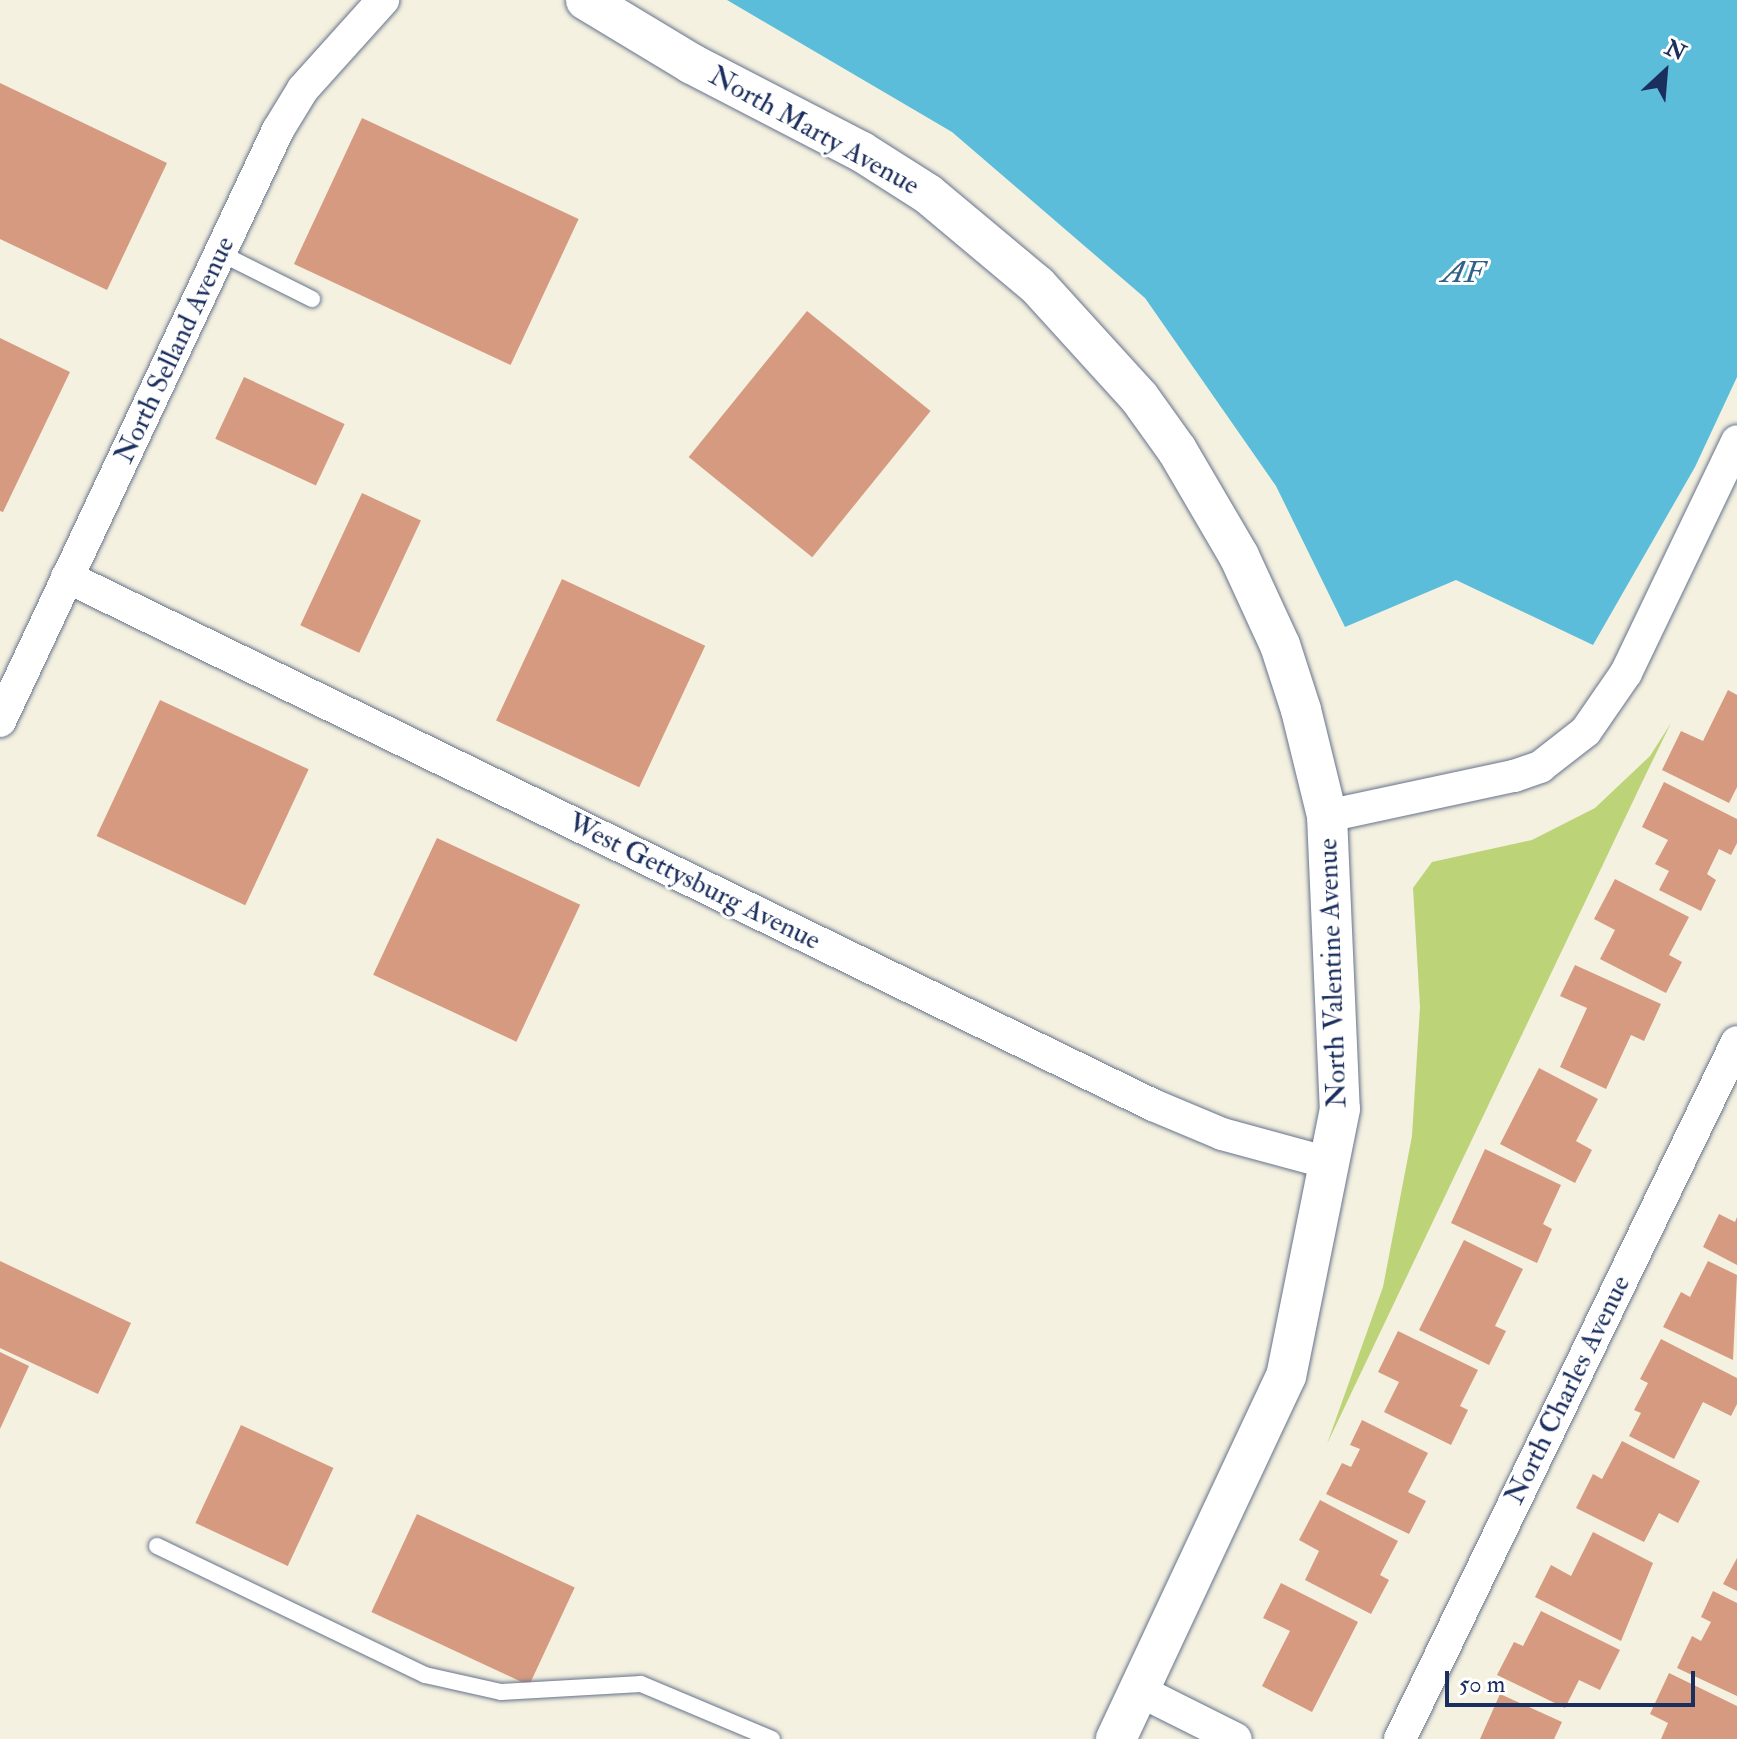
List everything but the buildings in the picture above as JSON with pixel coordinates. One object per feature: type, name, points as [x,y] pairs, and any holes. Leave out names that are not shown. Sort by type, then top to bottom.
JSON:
[{"type":"street","name":"North Selland Avenue","points":[[0,721],[220,253],[303,89],[383,0]]},
{"type":"street","name":"North Marty Avenue","points":[[586,0],[692,64],[862,152],[928,194],[1037,285],[1092,343],[1177,450],[1239,556],[1280,645],[1327,816]]},
{"type":"street","name":"North Valentine Avenue","points":[[1116,1739],[1286,1376],[1340,1109],[1327,816],[1514,776],[1540,767],[1586,731],[1626,673],[1736,445]]},
{"type":"street","name":"West Gettysburg Avenue","points":[[67,577],[1153,1105],[1222,1134],[1329,1163]]},
{"type":"street","name":"North Charles Avenue","points":[[1400,1739],[1737,1042]]},
{"type":"street","points":[[1140,1691],[1236,1739]]},
{"type":"lane","points":[[220,253],[312,299]]},
{"type":"lane","points":[[157,1546],[425,1675],[501,1692],[641,1684],[772,1739]]},
{"type":"green space","points":[[1671,723],[1327,1444],[1383,1287],[1412,1136],[1420,1007],[1413,888],[1432,862],[1532,840],[1595,808],[1650,756]]},
{"type":"water","name":"AF","points":[[727,0],[1737,0],[1737,377],[1695,467],[1593,645],[1456,580],[1345,627],[1276,486],[1145,298],[952,132]]}]
